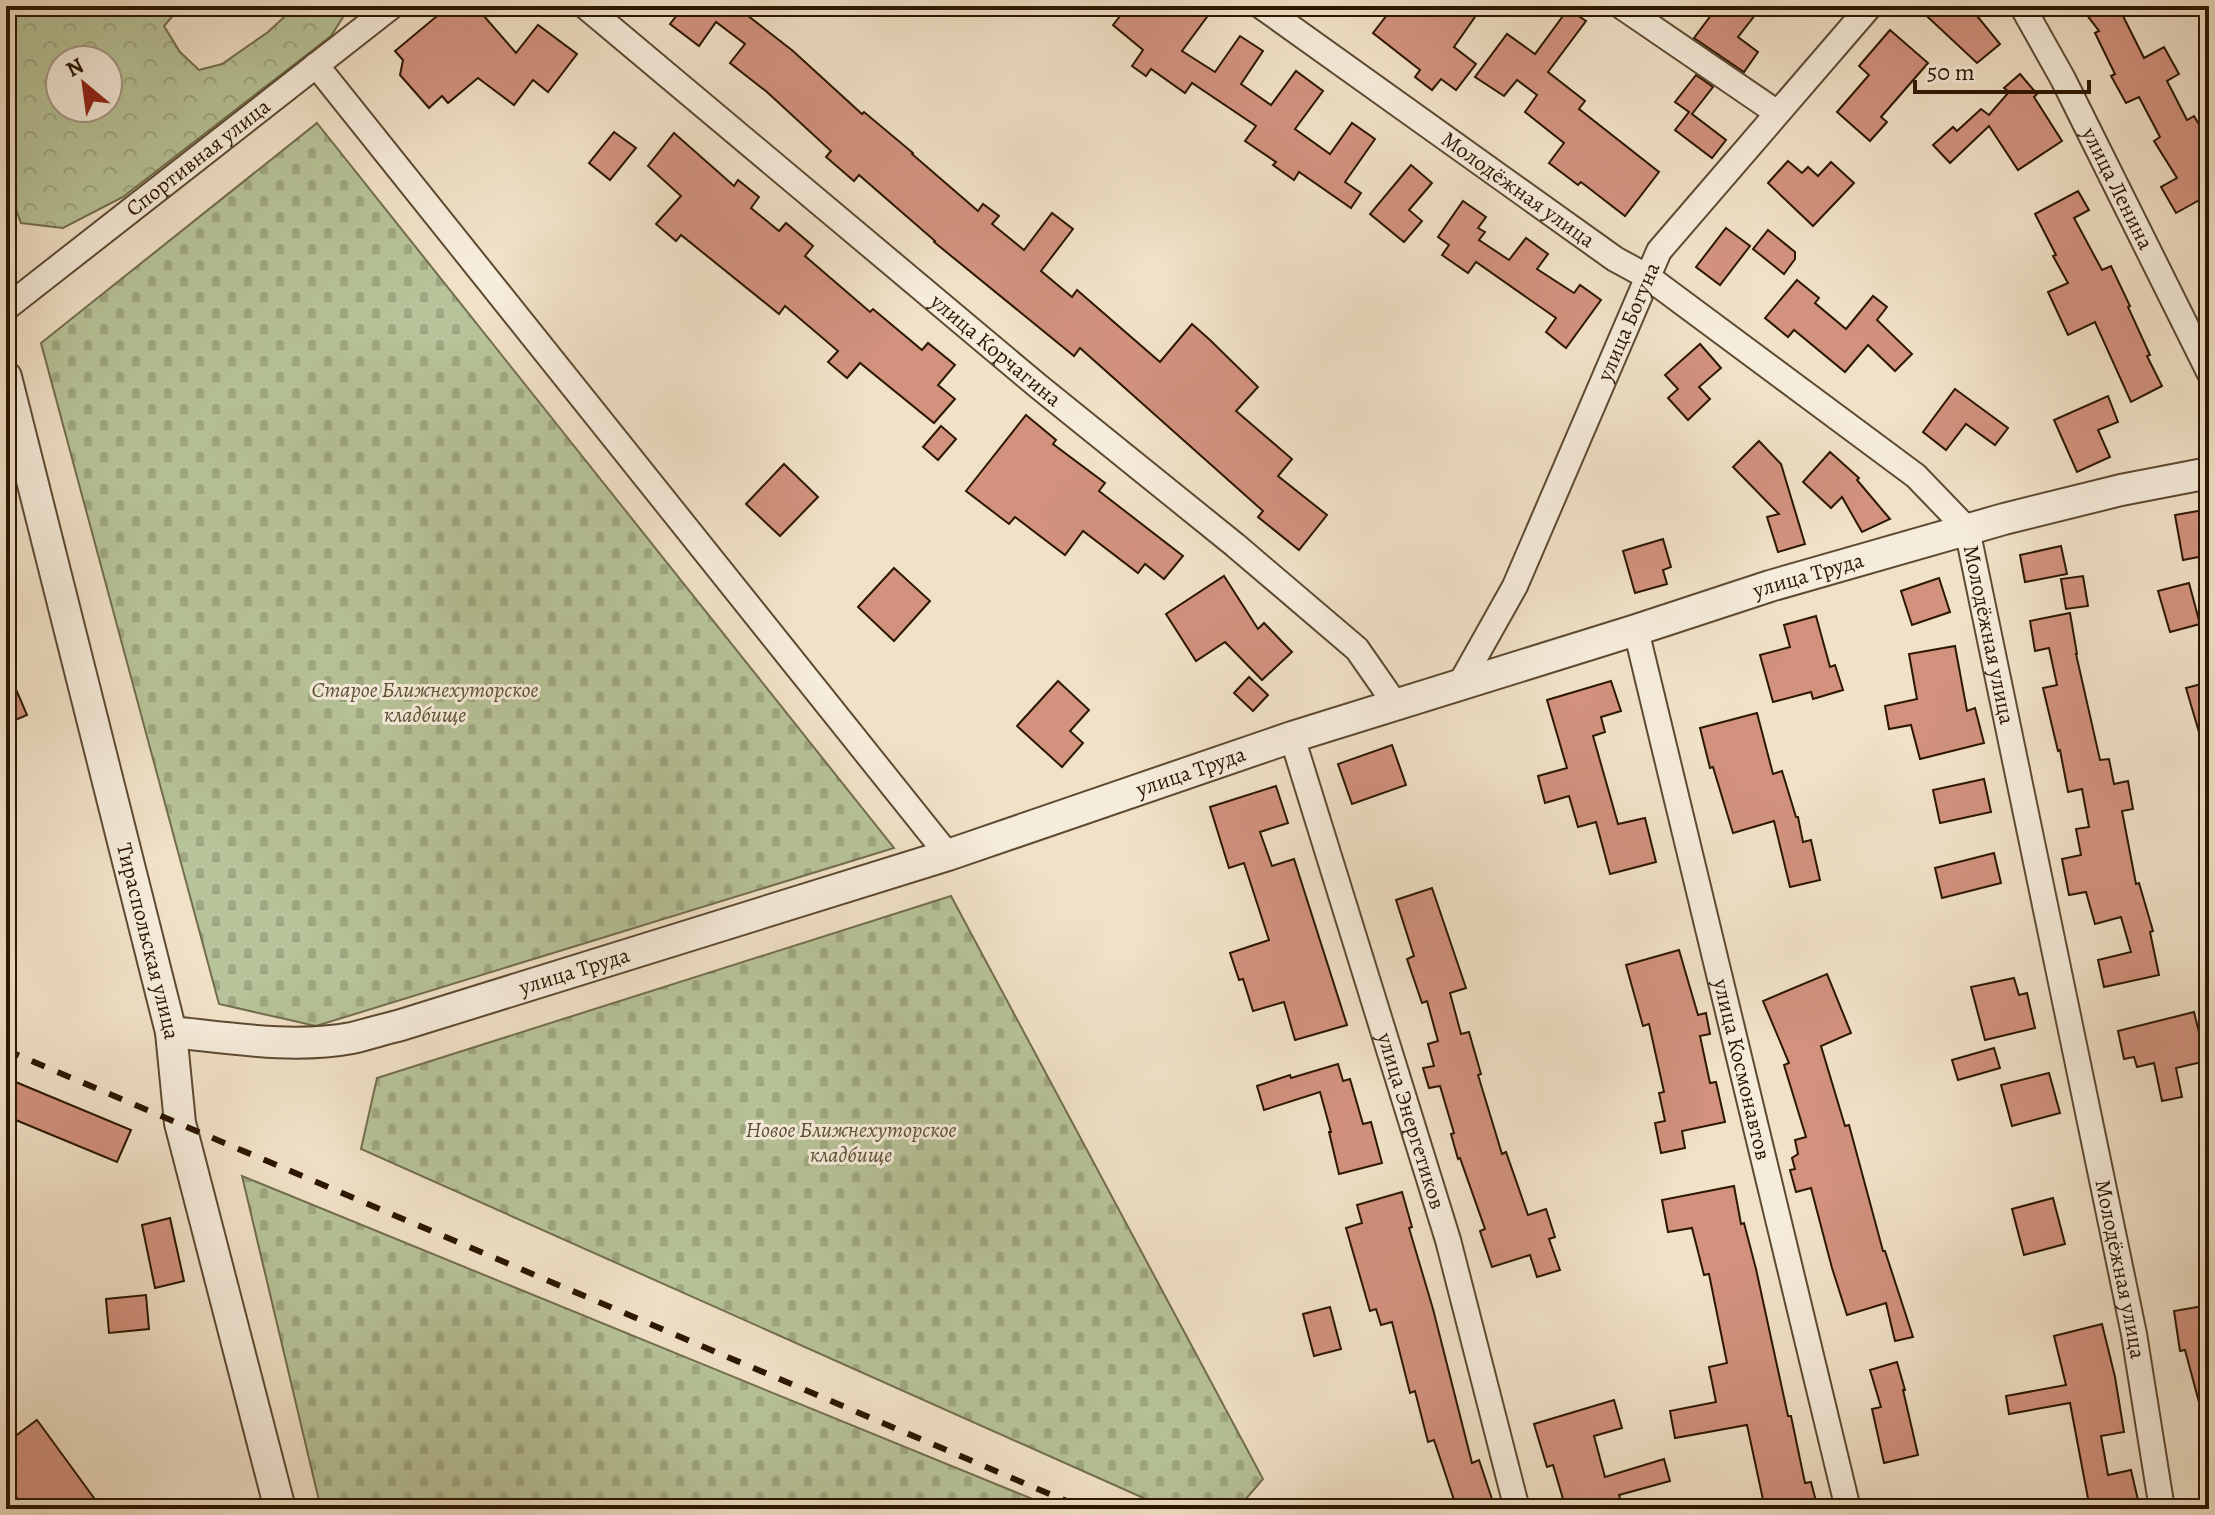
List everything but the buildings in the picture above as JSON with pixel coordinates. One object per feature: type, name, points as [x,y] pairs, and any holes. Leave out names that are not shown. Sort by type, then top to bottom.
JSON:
[{"type":"street","name":"Спортивная улица","points":[[6,308],[392,6]]},
{"type":"street","name":"улица Корчагина","points":[[585,6],[1357,649],[1396,705]]},
{"type":"street","name":"Молодёжная улица","points":[[1261,6],[1615,259],[1648,277],[1916,476],[1967,529],[2134,1334],[2162,1509]]},
{"type":"street","points":[[1621,6],[1776,112]]},
{"type":"street","name":"улица Богуна","points":[[1460,684],[1515,586],[1659,251],[1870,6]]},
{"type":"street","name":"улица Ленина","points":[[2022,6],[2063,79],[2209,372]]},
{"type":"street","points":[[316,65],[948,855]]},
{"type":"street","name":"Тираспольская улица","points":[[6,377],[171,1032],[180,1123],[280,1509]]},
{"type":"street","name":"улица Труда","points":[[171,1032],[303,1042],[350,1038],[416,1021],[948,855],[1292,737],[1770,586],[1967,529],[2121,490],[2209,473]]},
{"type":"street","name":"улица Космонавтов","points":[[1636,630],[1848,1509]]},
{"type":"street","name":"улица Энергетиков","points":[[1292,737],[1448,1240],[1517,1509]]},
{"type":"green space","points":[[6,6],[181,6],[164,26],[180,52],[199,70],[222,64],[268,32],[296,6],[350,6],[331,36],[123,197],[63,228],[21,223],[6,183]]},
{"type":"green space","name":"Старое Ближнехуторское кладбище","points":[[317,123],[894,848],[316,1026],[219,1004],[41,343]]},
{"type":"green space","name":"Новое Ближнехуторское кладбище","points":[[951,896],[1263,1479],[1237,1509],[1168,1509],[361,1149],[377,1078]]},
{"type":"green space","points":[[242,1176],[1057,1509],[321,1509]]},
{"type":"railway","points":[[6,1050],[1085,1509]]}]
